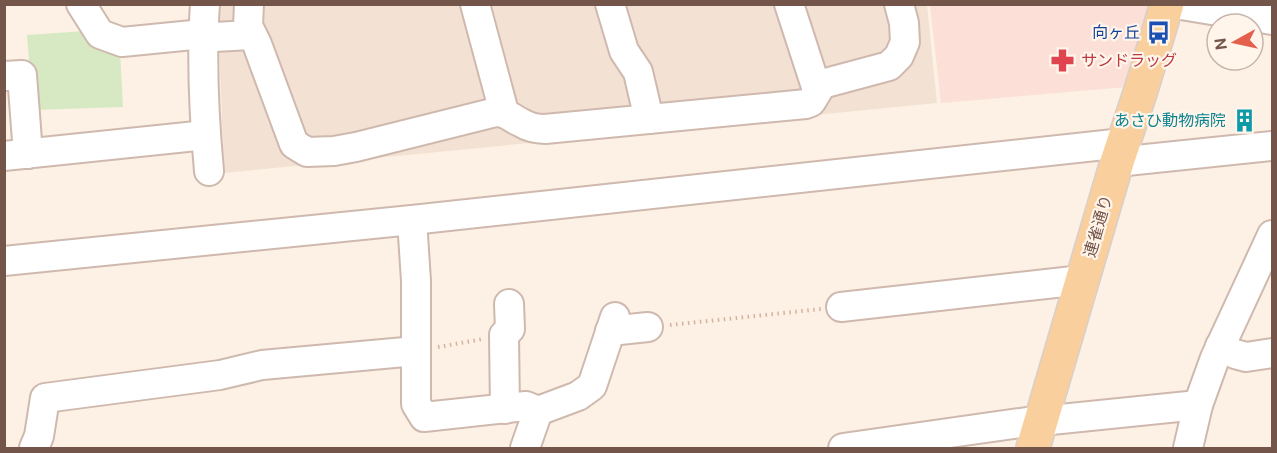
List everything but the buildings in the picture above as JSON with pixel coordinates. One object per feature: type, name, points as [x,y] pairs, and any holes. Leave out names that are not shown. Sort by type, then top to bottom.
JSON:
[{"type":"main road","name":"連雀通り","points":[[1037,434],[1120,153],[1167,4]]},
{"type":"street","points":[[81,4],[100,34],[122,42],[203,34],[214,37],[251,35]]},
{"type":"street","points":[[205,4],[203,34],[209,171]]},
{"type":"street","points":[[249,4],[248,26],[257,44],[294,144],[308,152],[356,147],[496,112],[504,112],[533,129],[545,129],[806,104],[811,102],[822,84],[889,66],[899,56],[904,42],[904,23],[899,4]]},
{"type":"street","points":[[475,4],[504,112]]},
{"type":"street","points":[[610,4],[624,51],[638,72],[649,119]]},
{"type":"street","points":[[789,4],[817,90]]},
{"type":"street","points":[[1175,4],[1272,21]]},
{"type":"street","points":[[4,76],[22,75],[16,155],[206,135]]},
{"type":"street","points":[[4,261],[1120,153],[1272,146]]},
{"type":"street","points":[[412,220],[416,281],[416,404],[424,417],[526,406],[538,411],[578,396],[592,386],[612,324],[648,327]]},
{"type":"street","points":[[1188,448],[1198,405],[1220,346],[1272,236]]},
{"type":"street","points":[[841,307],[1082,280]]},
{"type":"street","points":[[505,409],[504,336],[510,329],[509,304]]},
{"type":"street","points":[[1220,346],[1246,357],[1272,353]]},
{"type":"street","points":[[34,448],[39,435],[45,398],[220,375],[262,365],[416,351]]},
{"type":"street","points":[[843,448],[1037,434],[1198,405]]},
{"type":"street","points":[[525,448],[538,411]]},
{"type":"path","points":[[648,327],[841,307]]},
{"type":"path","points":[[416,351],[504,336]]},
{"type":"shaded area","points":[[221,4],[927,5],[937,103],[224,173],[219,42]]},
{"type":"shaded area","points":[[930,5],[1149,5],[1127,87],[941,103]]},
{"type":"green space","points":[[86,31],[120,51],[123,107],[33,110],[27,35]]},
{"type":"place","name":"向ヶ丘","points":[[1158,32]]},
{"type":"place","name":"サンドラッグ","points":[[1063,60]]},
{"type":"place","name":"あさひ動物病院","points":[[1244,120]]}]
